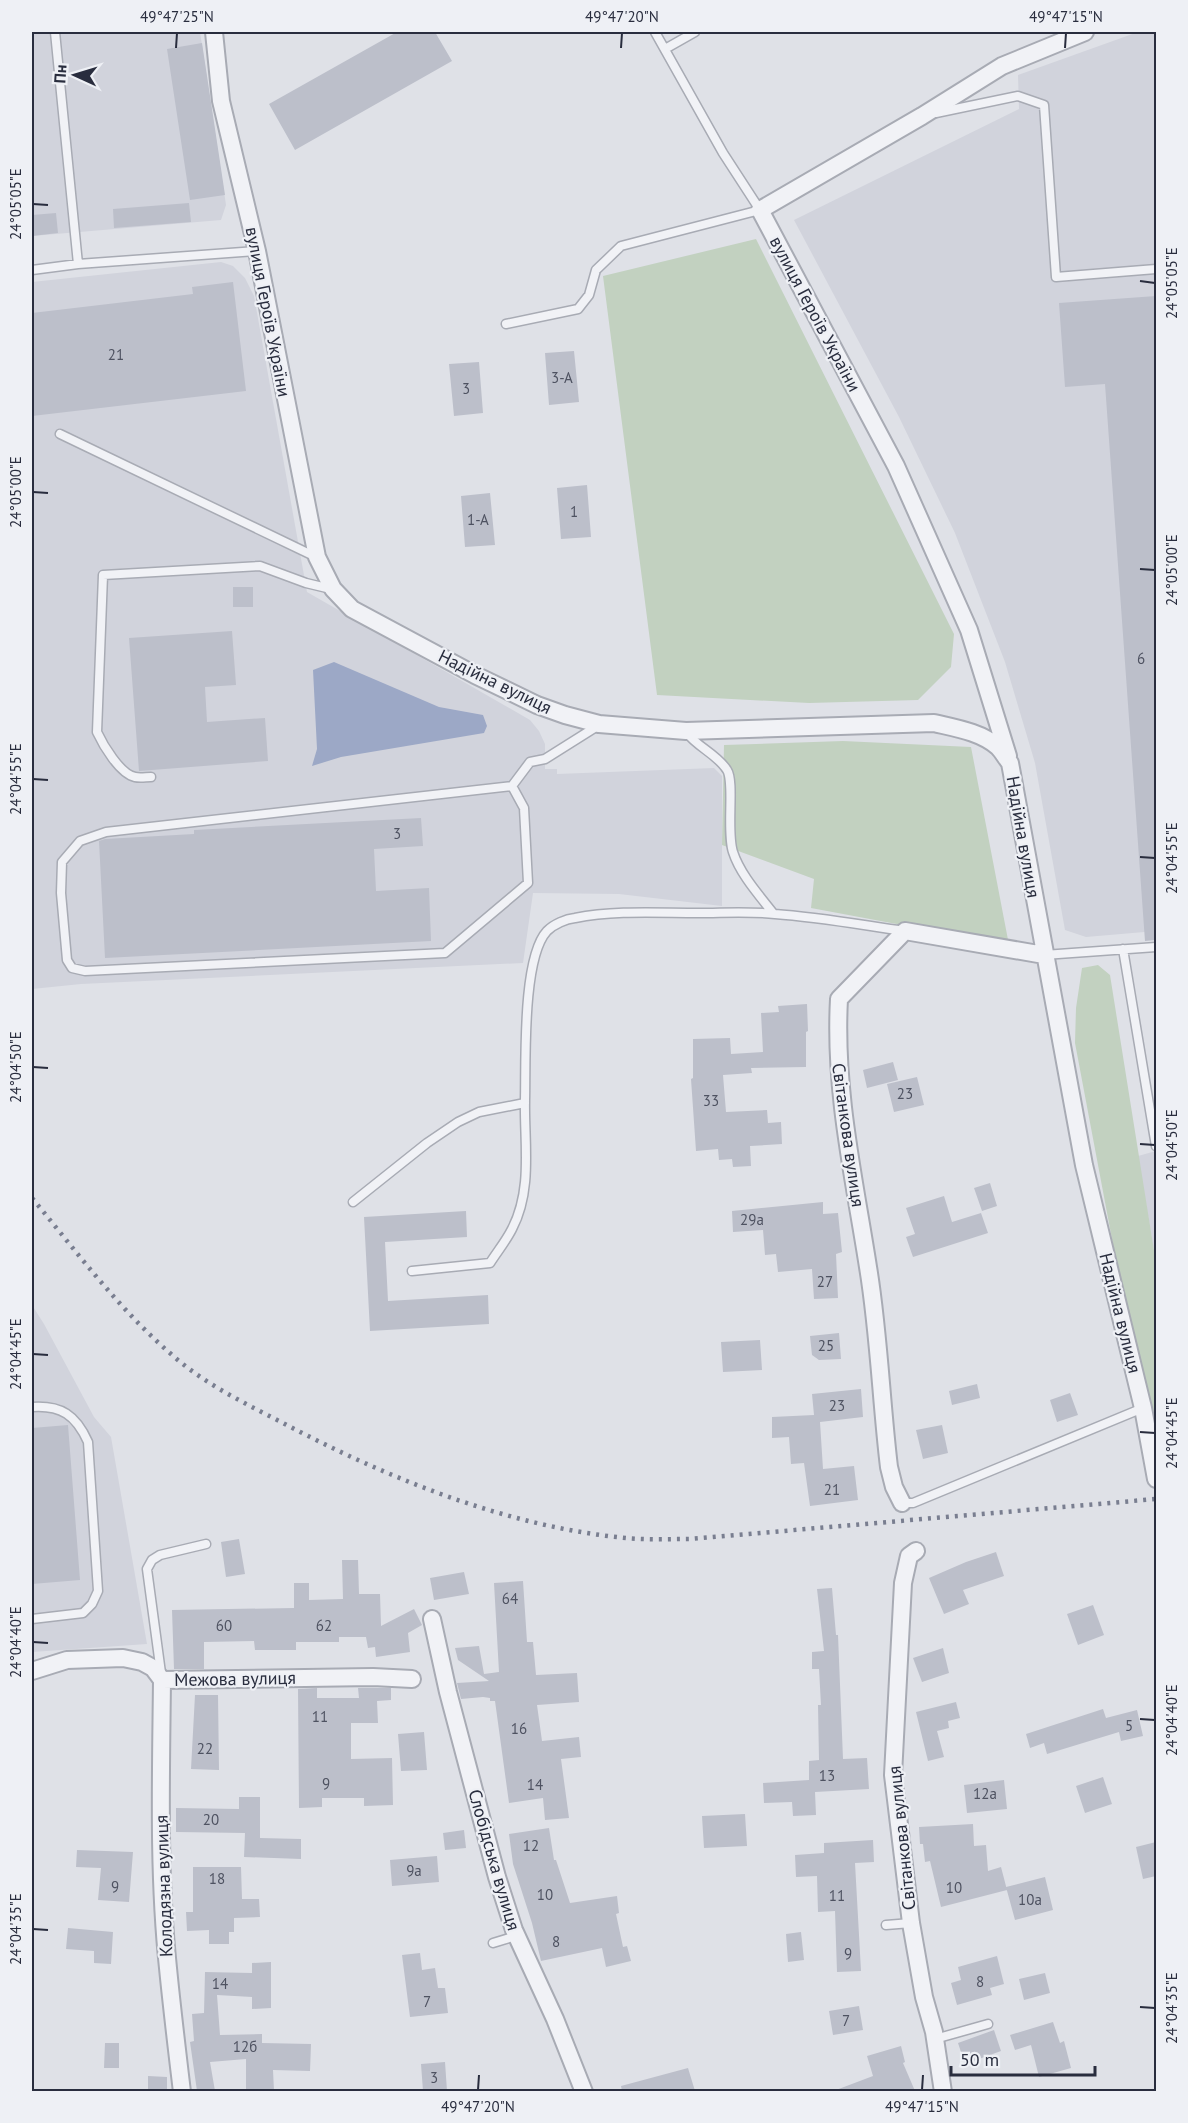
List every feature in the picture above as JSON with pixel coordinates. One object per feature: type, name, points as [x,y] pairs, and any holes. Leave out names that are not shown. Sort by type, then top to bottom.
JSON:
[{"type":"street","name":"вулиця Героїв України","points":[[214,32],[220,102],[257,251],[316,557],[333,590]]},
{"type":"street","points":[[760,210],[922,116],[1002,66],[1085,32]]},
{"type":"street","name":"вулиця Героїв України","points":[[760,210],[896,466],[969,630],[1010,763]]},
{"type":"street","name":"Надійна вулиця","points":[[333,590],[352,609],[475,675],[537,705],[599,724],[686,731],[934,723],[978,735],[997,747],[1010,763],[1084,1165],[1143,1408],[1156,1479]]},
{"type":"street","points":[[905,931],[1044,955]]},
{"type":"street","name":"Світанкова вулиця","points":[[902,1503],[894,1487],[889,1467],[869,1269],[850,1167],[838,1073],[837,1037],[839,999],[905,931]]},
{"type":"street","name":"Світанкова вулиця","points":[[916,1551],[909,1556],[903,1583],[893,1775],[910,1923],[924,1997],[935,2039],[942,2091]]},
{"type":"street","name":"Слобідська вулиця","points":[[432,1619],[480,1819],[497,1877],[516,1936],[555,2019],[584,2091]]},
{"type":"street","name":"Межова вулиця","points":[[32,1671],[67,1660],[123,1658],[142,1662],[153,1668],[162,1680],[362,1677],[412,1679]]},
{"type":"street","name":"Колодязна вулиця","points":[[162,1680],[161,1802],[164,1918],[182,2091]]},
{"type":"lane","points":[[55,32],[78,264]]},
{"type":"lane","points":[[506,324],[578,309],[588,294],[596,270],[621,246],[760,210],[723,153],[655,32]]},
{"type":"lane","points":[[665,49],[695,32]]},
{"type":"lane","points":[[922,116],[1018,96],[1044,105],[1056,276],[1156,269]]},
{"type":"lane","points":[[32,270],[78,264],[257,251]]},
{"type":"lane","points":[[60,434],[316,557]]},
{"type":"lane","points":[[151,777],[133,777],[122,768],[102,744],[97,732],[103,575],[260,566],[333,590]]},
{"type":"lane","points":[[512,786],[524,808],[528,884],[445,953],[85,971],[72,968],[67,960],[61,893],[63,862],[80,841],[106,832],[512,786],[530,762],[545,759],[599,724]]},
{"type":"lane","points":[[686,731],[692,740],[717,759],[728,771],[729,821],[733,852],[747,878],[773,913]]},
{"type":"lane","points":[[412,1271],[490,1263],[513,1228],[522,1201],[526,1168],[527,1025],[531,974],[534,956],[547,931],[559,923],[574,918],[599,915],[773,913],[905,931]]},
{"type":"lane","points":[[1044,955],[1156,947]]},
{"type":"lane","points":[[1122,949],[1156,1146]]},
{"type":"lane","points":[[353,1202],[426,1143],[458,1122],[478,1112],[525,1103]]},
{"type":"lane","points":[[32,1407],[48,1407],[73,1418],[82,1429],[88,1442],[98,1591],[92,1604],[83,1613],[32,1619]]},
{"type":"lane","points":[[902,1503],[913,1503],[1143,1408]]},
{"type":"lane","points":[[162,1680],[147,1569],[152,1560],[160,1555],[206,1544]]},
{"type":"lane","points":[[886,1925],[910,1923]]},
{"type":"lane","points":[[493,1943],[516,1936]]},
{"type":"lane","points":[[935,2039],[988,2024]]},
{"type":"shaded area","points":[[32,32],[200,32],[226,205],[221,220],[32,236]]},
{"type":"shaded area","points":[[1138,32],[1156,32],[1156,931],[1086,937],[1065,930],[1035,763],[1005,662],[955,533],[899,417],[794,220],[1019,109],[1018,75]]},
{"type":"shaded area","points":[[221,262],[233,266],[245,278],[254,296],[307,592],[530,720],[539,731],[545,744],[545,769],[557,769],[557,774],[714,768],[722,776],[722,906],[619,894],[533,893],[523,963],[81,984],[32,989],[32,282]]},
{"type":"shaded area","points":[[1156,1151],[1156,1263],[1138,1156]]},
{"type":"shaded area","points":[[32,1305],[94,1417],[111,1437],[147,1644],[32,1652]]},
{"type":"green space","points":[[756,239],[954,634],[951,667],[918,700],[809,703],[657,695],[603,276]]},
{"type":"green space","points":[[843,741],[971,747],[1009,945],[811,908],[814,879],[722,845],[724,745]]},
{"type":"green space","points":[[1098,965],[1110,975],[1156,1263],[1156,1427],[1118,1271],[1075,1043],[1076,1008],[1082,968]]},
{"type":"water","points":[[334,662],[439,707],[483,715],[487,726],[484,733],[341,757],[312,766],[317,749],[313,670]]},
{"type":"building","points":[[397,32],[435,32],[452,61],[295,150],[269,104]]},
{"type":"building","points":[[202,43],[225,195],[190,200],[167,49]]},
{"type":"building","points":[[189,203],[191,222],[114,228],[113,209]]},
{"type":"building","points":[[56,213],[58,233],[32,236],[32,215]]},
{"type":"building","points":[[233,282],[246,391],[32,416],[32,313],[193,294],[192,287]]},
{"type":"building","points":[[1156,296],[1156,940],[1145,941],[1105,384],[1065,387],[1059,303]]},
{"type":"building","points":[[574,351],[579,402],[549,405],[545,353]]},
{"type":"building","points":[[479,362],[483,413],[454,416],[449,364]]},
{"type":"building","points":[[587,485],[591,537],[561,539],[557,488]]},
{"type":"building","points":[[490,493],[495,545],[465,547],[461,496]]},
{"type":"building","points":[[233,587],[253,587],[253,607],[233,607]]},
{"type":"building","points":[[232,631],[236,685],[205,687],[207,722],[265,718],[268,761],[139,771],[129,638]]},
{"type":"building","points":[[421,818],[423,846],[374,849],[376,891],[429,888],[431,941],[105,958],[99,841],[194,834],[194,830]]},
{"type":"building","points":[[807,1004],[806,1067],[751,1068],[752,1073],[723,1075],[726,1112],[767,1110],[768,1123],[781,1122],[782,1144],[750,1146],[751,1166],[733,1167],[732,1159],[719,1160],[718,1149],[696,1151],[691,1079],[693,1078],[693,1039],[730,1038],[731,1054],[763,1052],[761,1013],[779,1012],[778,1006]]},
{"type":"building","points":[[893,1062],[898,1080],[867,1088],[863,1070]]},
{"type":"building","points":[[917,1077],[924,1105],[894,1112],[887,1084]]},
{"type":"building","points":[[990,1183],[997,1206],[982,1211],[974,1188]]},
{"type":"building","points":[[944,1196],[952,1222],[981,1213],[988,1233],[913,1257],[906,1237],[915,1234],[906,1208]]},
{"type":"building","points":[[823,1202],[823,1214],[838,1213],[842,1252],[836,1254],[838,1298],[814,1299],[812,1269],[778,1272],[776,1254],[765,1255],[763,1230],[733,1232],[732,1211]]},
{"type":"building","points":[[466,1211],[467,1237],[385,1242],[388,1301],[488,1295],[489,1324],[370,1331],[364,1217]]},
{"type":"building","points":[[839,1333],[841,1359],[819,1360],[812,1355],[810,1336]]},
{"type":"building","points":[[760,1340],[762,1370],[723,1372],[721,1342]]},
{"type":"building","points":[[977,1384],[980,1398],[952,1405],[949,1391]]},
{"type":"building","points":[[861,1389],[863,1417],[820,1422],[823,1469],[854,1466],[858,1500],[810,1506],[804,1463],[791,1464],[789,1437],[772,1438],[772,1417],[814,1415],[812,1394]]},
{"type":"building","points":[[1070,1393],[1078,1415],[1057,1422],[1050,1400]]},
{"type":"building","points":[[68,1425],[80,1580],[32,1584],[32,1428]]},
{"type":"building","points":[[942,1425],[948,1453],[923,1459],[916,1430]]},
{"type":"building","points":[[239,1539],[245,1574],[226,1577],[221,1542]]},
{"type":"building","points":[[996,1552],[1004,1576],[963,1590],[969,1604],[944,1614],[929,1578]]},
{"type":"building","points":[[342,1560],[358,1560],[359,1594],[380,1594],[381,1626],[414,1609],[422,1625],[408,1633],[410,1652],[376,1657],[375,1647],[368,1648],[366,1637],[339,1637],[339,1642],[296,1642],[296,1650],[255,1650],[254,1641],[204,1642],[204,1669],[174,1669],[172,1610],[294,1608],[294,1583],[309,1583],[309,1600],[343,1599]]},
{"type":"building","points":[[464,1572],[469,1594],[434,1600],[430,1578]]},
{"type":"building","points":[[523,1581],[527,1642],[533,1642],[536,1675],[577,1673],[579,1702],[537,1705],[542,1741],[579,1737],[581,1757],[561,1759],[569,1818],[545,1820],[543,1798],[509,1803],[495,1701],[483,1697],[461,1699],[457,1683],[489,1681],[458,1660],[455,1648],[479,1646],[484,1674],[499,1672],[494,1583]]},
{"type":"building","points":[[832,1588],[836,1635],[838,1635],[843,1759],[867,1758],[869,1789],[815,1792],[816,1815],[793,1816],[792,1802],[764,1803],[763,1783],[809,1780],[809,1761],[819,1760],[818,1705],[821,1705],[819,1669],[812,1669],[812,1652],[824,1651],[817,1589]]},
{"type":"building","points":[[1093,1605],[1104,1635],[1078,1645],[1067,1614]]},
{"type":"building","points":[[943,1648],[949,1673],[922,1682],[913,1658]]},
{"type":"building","points":[[317,1688],[317,1698],[359,1698],[358,1688],[391,1688],[391,1700],[377,1701],[378,1723],[351,1723],[351,1759],[392,1758],[393,1805],[364,1806],[364,1798],[322,1798],[322,1807],[299,1808],[298,1689]]},
{"type":"building","points":[[195,1695],[218,1695],[219,1770],[191,1769]]},
{"type":"building","points":[[956,1702],[960,1718],[948,1721],[949,1728],[937,1731],[944,1757],[928,1761],[916,1712]]},
{"type":"building","points":[[1103,1709],[1106,1718],[1137,1710],[1143,1736],[1121,1741],[1119,1732],[1047,1754],[1044,1743],[1030,1748],[1026,1734]]},
{"type":"building","points":[[424,1732],[427,1770],[401,1771],[398,1734]]},
{"type":"building","points":[[1103,1777],[1112,1804],[1085,1813],[1076,1786]]},
{"type":"building","points":[[1004,1780],[1007,1809],[967,1813],[964,1785]]},
{"type":"building","points":[[239,1797],[260,1797],[260,1838],[301,1839],[301,1859],[244,1857],[245,1833],[176,1832],[176,1808],[239,1809]]},
{"type":"building","points":[[745,1814],[747,1846],[704,1848],[702,1816]]},
{"type":"building","points":[[973,1824],[974,1846],[986,1845],[988,1871],[1001,1867],[1007,1890],[941,1907],[930,1861],[925,1862],[923,1844],[920,1844],[919,1827]]},
{"type":"building","points":[[549,1828],[554,1860],[556,1860],[570,1903],[617,1896],[619,1913],[616,1914],[623,1947],[627,1946],[631,1961],[606,1967],[602,1948],[541,1961],[532,1923],[513,1864],[509,1834]]},
{"type":"building","points":[[464,1830],[466,1848],[445,1850],[443,1833]]},
{"type":"building","points":[[873,1840],[874,1862],[855,1863],[861,1971],[837,1972],[835,1911],[818,1912],[817,1876],[796,1877],[795,1855],[824,1853],[824,1843]]},
{"type":"building","points":[[1156,1842],[1156,1876],[1143,1879],[1136,1847]]},
{"type":"building","points":[[77,1850],[133,1852],[129,1902],[98,1900],[101,1868],[76,1867]]},
{"type":"building","points":[[437,1856],[439,1882],[392,1886],[390,1860]]},
{"type":"building","points":[[193,1867],[241,1867],[242,1899],[259,1899],[260,1917],[234,1918],[234,1932],[229,1932],[229,1944],[209,1944],[209,1930],[187,1931],[186,1912],[193,1912]]},
{"type":"building","points":[[1045,1877],[1053,1910],[1015,1920],[1006,1887]]},
{"type":"building","points":[[68,1928],[113,1932],[111,1964],[94,1963],[94,1951],[66,1949]]},
{"type":"building","points":[[801,1932],[804,1960],[788,1962],[786,1934]]},
{"type":"building","points":[[420,1953],[422,1970],[435,1968],[438,1988],[445,1988],[448,2013],[410,2017],[402,1955]]},
{"type":"building","points":[[997,1956],[1004,1984],[990,1988],[992,1995],[957,2005],[951,1983],[961,1980],[958,1967]]},
{"type":"building","points":[[271,1962],[271,2008],[252,2009],[252,1997],[217,1995],[220,2035],[262,2034],[262,2043],[311,2044],[310,2071],[273,2070],[274,2091],[246,2091],[246,2059],[210,2062],[215,2091],[197,2091],[190,2042],[194,2041],[192,2014],[204,2013],[205,1972],[252,1973],[252,1963]]},
{"type":"building","points":[[1045,1973],[1050,1993],[1024,2000],[1019,1979]]},
{"type":"building","points":[[859,2006],[863,2030],[833,2035],[829,2011]]},
{"type":"building","points":[[1053,2022],[1060,2043],[1064,2041],[1071,2068],[1039,2077],[1031,2045],[1015,2050],[1010,2035]]},
{"type":"building","points":[[994,2030],[1001,2051],[965,2064],[958,2043]]},
{"type":"building","points":[[105,2043],[119,2043],[119,2068],[104,2068]]},
{"type":"building","points":[[901,2046],[905,2062],[903,2063],[915,2091],[836,2090],[873,2076],[867,2056]]},
{"type":"building","points":[[445,2062],[447,2091],[423,2091],[421,2064]]},
{"type":"building","points":[[688,2068],[695,2091],[622,2091],[621,2086]]},
{"type":"building","points":[[148,2076],[167,2077],[167,2091],[148,2091]]},
{"type":"railway","points":[[32,1198],[133,1318],[171,1354],[210,1383],[323,1443],[406,1481],[449,1497],[537,1523],[626,1538],[690,1539],[1156,1499]]}]
